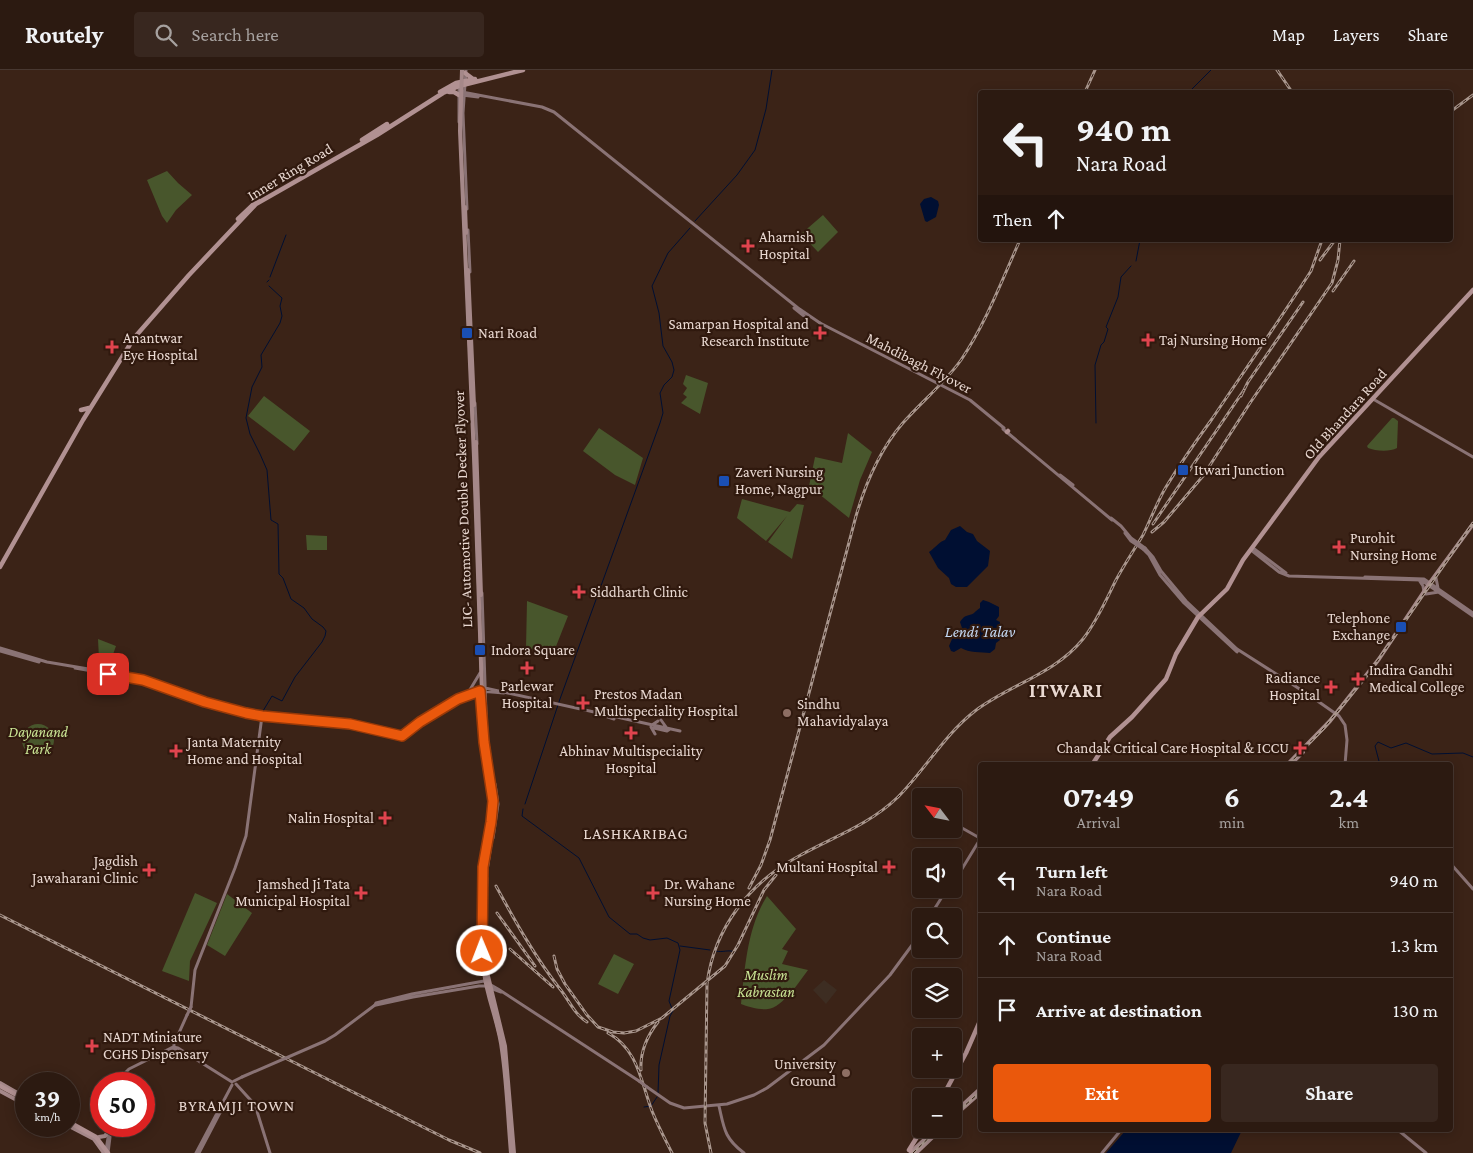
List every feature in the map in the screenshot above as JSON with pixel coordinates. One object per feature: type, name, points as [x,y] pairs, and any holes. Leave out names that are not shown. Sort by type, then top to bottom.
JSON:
[{"type":"highway","name":"Inner Ring Road","points":[[254,204],[377,135],[445,92],[462,88],[473,81],[513,70]]},
{"type":"highway","name":"Inner Ring Road","points":[[473,81],[523,70]]},
{"type":"highway","points":[[452,84],[463,71],[473,81]]},
{"type":"highway","name":"Inner Ring Road","points":[[0,562],[133,337],[181,280],[254,204],[342,153],[452,84],[462,88]]},
{"type":"highway","points":[[445,92],[462,88]]},
{"type":"highway","name":"Old Bhandara Road","points":[[1094,762],[1110,736],[1134,715],[1166,679],[1176,654],[1199,616],[1227,589],[1243,562],[1306,477],[1400,370],[1473,292]]},
{"type":"highway","name":"Inner Ring Road","points":[[0,567],[86,414]]},
{"type":"highway","points":[[946,1088],[966,1053],[978,1026]]},
{"type":"highway","points":[[0,1087],[15,1095]]},
{"type":"highway","points":[[80,1129],[94,1137],[106,1152]]},
{"type":"highway","points":[[912,1152],[918,1138]]},
{"type":"main road","points":[[463,71],[460,165],[480,673],[498,804],[486,883],[488,972],[490,986],[506,1043],[512,1153]]},
{"type":"main road","name":"LIC- Automotive Double Decker Flyover","points":[[463,71],[462,118],[477,457],[483,685],[487,739],[497,804],[485,883],[487,972],[505,1046],[512,1153]]},
{"type":"main road","points":[[462,88],[472,95],[466,98],[464,105]]},
{"type":"main road","points":[[462,88],[479,478],[485,682],[483,691],[484,742],[493,801],[482,883],[483,972],[484,984],[496,1024],[501,1050],[512,1153]]},
{"type":"main road","name":"Mahdibagh Flyover","points":[[462,88],[472,95],[546,110],[557,115],[800,313],[969,402],[1006,430],[1119,526],[1131,541],[1149,555],[1170,583],[1199,616],[1236,650],[1337,716]]},
{"type":"main road","points":[[1375,398],[1473,456]]},
{"type":"main road","points":[[1292,762],[1337,716],[1473,525]]},
{"type":"main road","points":[[1253,550],[1286,573],[1424,578],[1436,576]]},
{"type":"main road","points":[[1253,550],[1279,572],[1289,576],[1419,580],[1431,584]]},
{"type":"main road","points":[[1436,576],[1439,590]]},
{"type":"main road","points":[[1424,578],[1473,614]]},
{"type":"main road","points":[[1419,580],[1425,593]]},
{"type":"main road","points":[[1425,593],[1439,590]]},
{"type":"main road","points":[[0,650],[47,662],[130,676],[205,702],[262,716],[350,724],[404,736],[420,722],[467,694],[480,673]]},
{"type":"main road","points":[[0,650],[29,660],[142,680]]},
{"type":"main road","points":[[485,682],[492,691]]},
{"type":"main road","points":[[467,694],[483,691],[504,693],[667,730],[673,729]]},
{"type":"main road","points":[[462,698],[483,691],[492,691]]},
{"type":"main road","points":[[174,1049],[191,1007],[195,970],[246,836],[262,716]]},
{"type":"main road","points":[[1337,716],[1345,725],[1347,740],[1345,762]]},
{"type":"main road","points":[[651,726],[660,720],[666,727]]},
{"type":"main road","points":[[651,726],[666,727],[680,731]]},
{"type":"main road","points":[[651,726],[655,734]]},
{"type":"main road","points":[[962,866],[978,839],[963,828]]},
{"type":"main road","points":[[1453,866],[1473,889]]},
{"type":"main road","points":[[198,1153],[234,1084],[241,1078],[330,1038],[376,1005],[413,996],[484,984],[501,992],[670,1103],[684,1108],[709,1105],[719,1106],[754,1093],[779,1078],[820,1047],[873,992],[912,944]]},
{"type":"main road","points":[[127,1072],[167,1049],[178,1048],[234,1084],[255,1105],[270,1153]]},
{"type":"main road","points":[[0,1087],[15,1092]]},
{"type":"main road","points":[[0,1087],[13,1098],[15,1094]]},
{"type":"main road","points":[[962,1107],[978,1091]]},
{"type":"main road","points":[[962,1108],[978,1095]]},
{"type":"main road","points":[[719,1106],[730,1142],[744,1153]]},
{"type":"main road","points":[[1102,1153],[1119,1132]]},
{"type":"main road","points":[[1401,1132],[1427,1153]]},
{"type":"main road","points":[[99,1137],[106,1152]]},
{"type":"main road","points":[[106,1152],[108,1137]]},
{"type":"main road","points":[[106,1152],[109,1137]]},
{"type":"main road","points":[[912,1152],[927,1138]]},
{"type":"main road","points":[[912,1152],[930,1138]]},
{"type":"shaded area","points":[[824,980],[837,990],[826,1004],[813,990]]},
{"type":"green space","points":[[167,171],[192,195],[176,210],[167,223],[162,216],[147,180]]},
{"type":"green space","points":[[823,215],[838,232],[818,252],[801,234]]},
{"type":"green space","points":[[686,375],[708,383],[700,414],[681,403],[687,397],[683,394],[687,388],[683,384]]},
{"type":"green space","points":[[264,396],[310,431],[294,451],[248,416]]},
{"type":"green space","points":[[1392,418],[1398,421],[1397,448],[1382,451],[1368,448],[1367,446]]},
{"type":"green space","points":[[599,428],[643,458],[635,485],[615,475],[583,451]]},
{"type":"green space","points":[[848,433],[872,452],[860,480],[849,518],[809,486],[815,457],[842,463]]},
{"type":"green space","points":[[742,499],[790,512],[797,504],[804,505],[792,559],[768,542],[787,516],[766,541],[737,518]]},
{"type":"green space","points":[[306,535],[327,536],[327,550],[307,550]]},
{"type":"green space","points":[[527,601],[568,616],[553,654],[526,648]]},
{"type":"green space","points":[[98,639],[116,646],[111,660],[99,659]]},
{"type":"green space","name":"Dayanand Park","points":[[38,724],[50,728],[54,740],[50,752],[38,756],[26,752],[22,740],[26,728]]},
{"type":"green space","points":[[195,893],[217,903],[190,961],[189,981],[162,971]]},
{"type":"green space","points":[[227,894],[252,913],[225,956],[207,945]]},
{"type":"green space","name":"Muslim Kabrastan","points":[[767,896],[796,929],[782,949],[788,951],[782,964],[808,970],[785,999],[773,1007],[765,1009],[741,1004],[751,935],[760,908]]},
{"type":"green space","points":[[614,954],[634,964],[618,994],[598,984]]},
{"type":"water","points":[[931,197],[938,201],[939,205],[936,217],[927,222],[925,221],[920,204],[924,199]]},
{"type":"water","points":[[960,526],[973,534],[977,541],[990,551],[988,566],[967,587],[956,587],[951,584],[949,578],[938,568],[929,552],[945,540],[951,530]]},
{"type":"water","name":"Lendi Talav","points":[[983,600],[999,607],[999,616],[996,620],[1000,622],[998,636],[1000,640],[996,643],[995,649],[990,653],[971,652],[961,648],[954,652],[951,651],[949,646],[955,632],[962,628],[960,622],[965,616],[974,613],[980,608],[980,603]]},
{"type":"water","points":[[1124,1132],[1241,1132],[1231,1153],[1106,1153]]},
{"type":"waterway","points":[[695,221],[737,175],[755,150],[766,109],[772,70]]},
{"type":"waterway","points":[[1191,90],[1211,70]]},
{"type":"waterway","points":[[525,804],[560,699],[663,413],[660,393],[664,385],[672,377],[674,370],[672,362],[663,346],[659,313],[652,286],[668,253],[690,228]]},
{"type":"waterway","points":[[270,277],[286,235]]},
{"type":"waterway","points":[[1136,261],[1140,242]]},
{"type":"waterway","points":[[1096,423],[1095,365],[1108,329],[1106,327],[1118,297],[1121,277],[1131,266]]},
{"type":"waterway","points":[[263,711],[272,696],[282,701],[295,677],[322,642],[326,631],[312,619],[304,608],[291,599],[283,578],[279,574],[278,524],[271,520],[267,470],[250,434],[246,418],[252,387],[262,367],[261,355],[280,323],[282,316],[280,306],[282,298],[269,286]]},
{"type":"waterway","points":[[1379,762],[1375,746],[1378,742],[1391,748],[1406,743],[1432,754],[1463,753],[1473,757]]},
{"type":"waterway","points":[[523,809],[522,816],[579,858],[609,917],[630,934],[637,934],[650,940],[667,938],[678,943],[680,950],[669,1001],[673,1011],[670,1016],[659,1065],[658,1093]]},
{"type":"waterway","points":[[680,946],[710,950]]},
{"type":"waterway","points":[[716,951],[735,952]]},
{"type":"waterway","points":[[644,1107],[651,1106],[657,1097]]},
{"type":"railway","points":[[462,70],[460,125],[475,477],[483,725],[495,801],[483,882],[485,976],[503,1050],[512,1153]]},
{"type":"railway","points":[[1086,90],[1095,70]]},
{"type":"railway","points":[[1277,70],[1291,90]]},
{"type":"railway","points":[[1453,110],[1473,95]]},
{"type":"railway","points":[[749,888],[761,865],[770,840],[856,516],[869,479],[880,456],[894,434],[947,377],[970,346],[993,301],[1019,242]]},
{"type":"railway","points":[[711,1153],[705,1123],[707,984],[717,944],[737,909],[750,893],[781,867],[863,823],[887,807],[908,787],[964,720],[988,702],[1059,661],[1083,639],[1097,618],[1119,574],[1143,535],[1166,487],[1311,271],[1321,242]]},
{"type":"railway","points":[[1320,260],[1334,242]]},
{"type":"railway","points":[[1152,532],[1164,522],[1203,476],[1332,283],[1338,260],[1340,242]]},
{"type":"railway","points":[[1333,291],[1354,261]]},
{"type":"railway","points":[[1241,396],[1248,382],[1303,302]]},
{"type":"railway","points":[[1153,524],[1244,390]]},
{"type":"railway","points":[[1291,762],[1324,728],[1369,673],[1473,523]]},
{"type":"railway","points":[[554,956],[557,969],[565,984],[598,1027],[613,1032],[636,1031],[662,1018],[725,966],[738,945],[764,890],[776,875]]},
{"type":"railway","points":[[496,886],[542,964],[575,1011],[587,1022]]},
{"type":"railway","points":[[497,913],[535,966]]},
{"type":"railway","points":[[0,915],[449,1140],[480,1153]]},
{"type":"railway","points":[[510,949],[553,987]]},
{"type":"railway","points":[[641,1070],[645,1044],[658,1022]]},
{"type":"railway","points":[[608,1033],[618,1040],[632,1057],[654,1117],[672,1153]]},
{"type":"railway","points":[[962,1108],[978,1094]]},
{"type":"railway","points":[[913,1153],[929,1138]]},
{"type":"place","name":"Aharnish Hospital","points":[[748,246]]},
{"type":"place","name":"Nari Road","points":[[467,333]]},
{"type":"place","name":"Samarpan Hospital and Research Institute","points":[[820,333]]},
{"type":"place","name":"Taj Nursing Home","points":[[1148,340]]},
{"type":"place","name":"Anantwar Eye Hospital","points":[[112,347]]},
{"type":"place","name":"Itwari Junction","points":[[1183,470]]},
{"type":"place","name":"Zaveri Nursing Home, Nagpur","points":[[724,481]]},
{"type":"place","name":"Purohit Nursing Home","points":[[1339,547]]},
{"type":"place","name":"Siddharth Clinic","points":[[579,592]]},
{"type":"place","name":"Telephone Exchange","points":[[1401,627]]},
{"type":"place","name":"Indora Square","points":[[480,650]]},
{"type":"place","name":"Parlewar Hospital","points":[[527,668]]},
{"type":"place","name":"Indira Gandhi Medical College","points":[[1358,679]]},
{"type":"place","name":"Radiance Hospital","points":[[1331,687]]},
{"type":"place","name":"Prestos Madan Multispeciality Hospital","points":[[583,703]]},
{"type":"place","name":"Sindhu Mahavidyalaya","points":[[787,713]]},
{"type":"place","name":"Abhinav Multispeciality Hospital","points":[[631,733]]},
{"type":"place","name":"Chandak Critical Care Hospital & ICCU","points":[[1300,748]]},
{"type":"place","name":"Janta Maternity Home and Hospital","points":[[176,751]]},
{"type":"place","name":"Nalin Hospital","points":[[385,818]]},
{"type":"place","name":"Multani Hospital","points":[[889,867]]},
{"type":"place","name":"Jagdish Jawaharani Clinic","points":[[149,870]]},
{"type":"place","name":"Jamshed Ji Tata Municipal Hospital","points":[[361,893]]},
{"type":"place","name":"Dr. Wahane Nursing Home","points":[[653,893]]},
{"type":"place","name":"NADT Miniature CGHS Dispensary","points":[[92,1046]]},
{"type":"place","name":"University Ground","points":[[846,1073]]},
{"type":"district","name":"ITWARI","points":[[1066,690]]},
{"type":"district","name":"LASHKARIBAG","points":[[636,833]]},
{"type":"district","name":"BYRAMJI TOWN","points":[[237,1105]]},
{"type":"route","points":[[108,674],[151,682],[205,702],[246,713],[350,724],[402,736],[420,722],[458,699],[480,691],[484,742],[493,801],[483,867],[482,951]]}]
